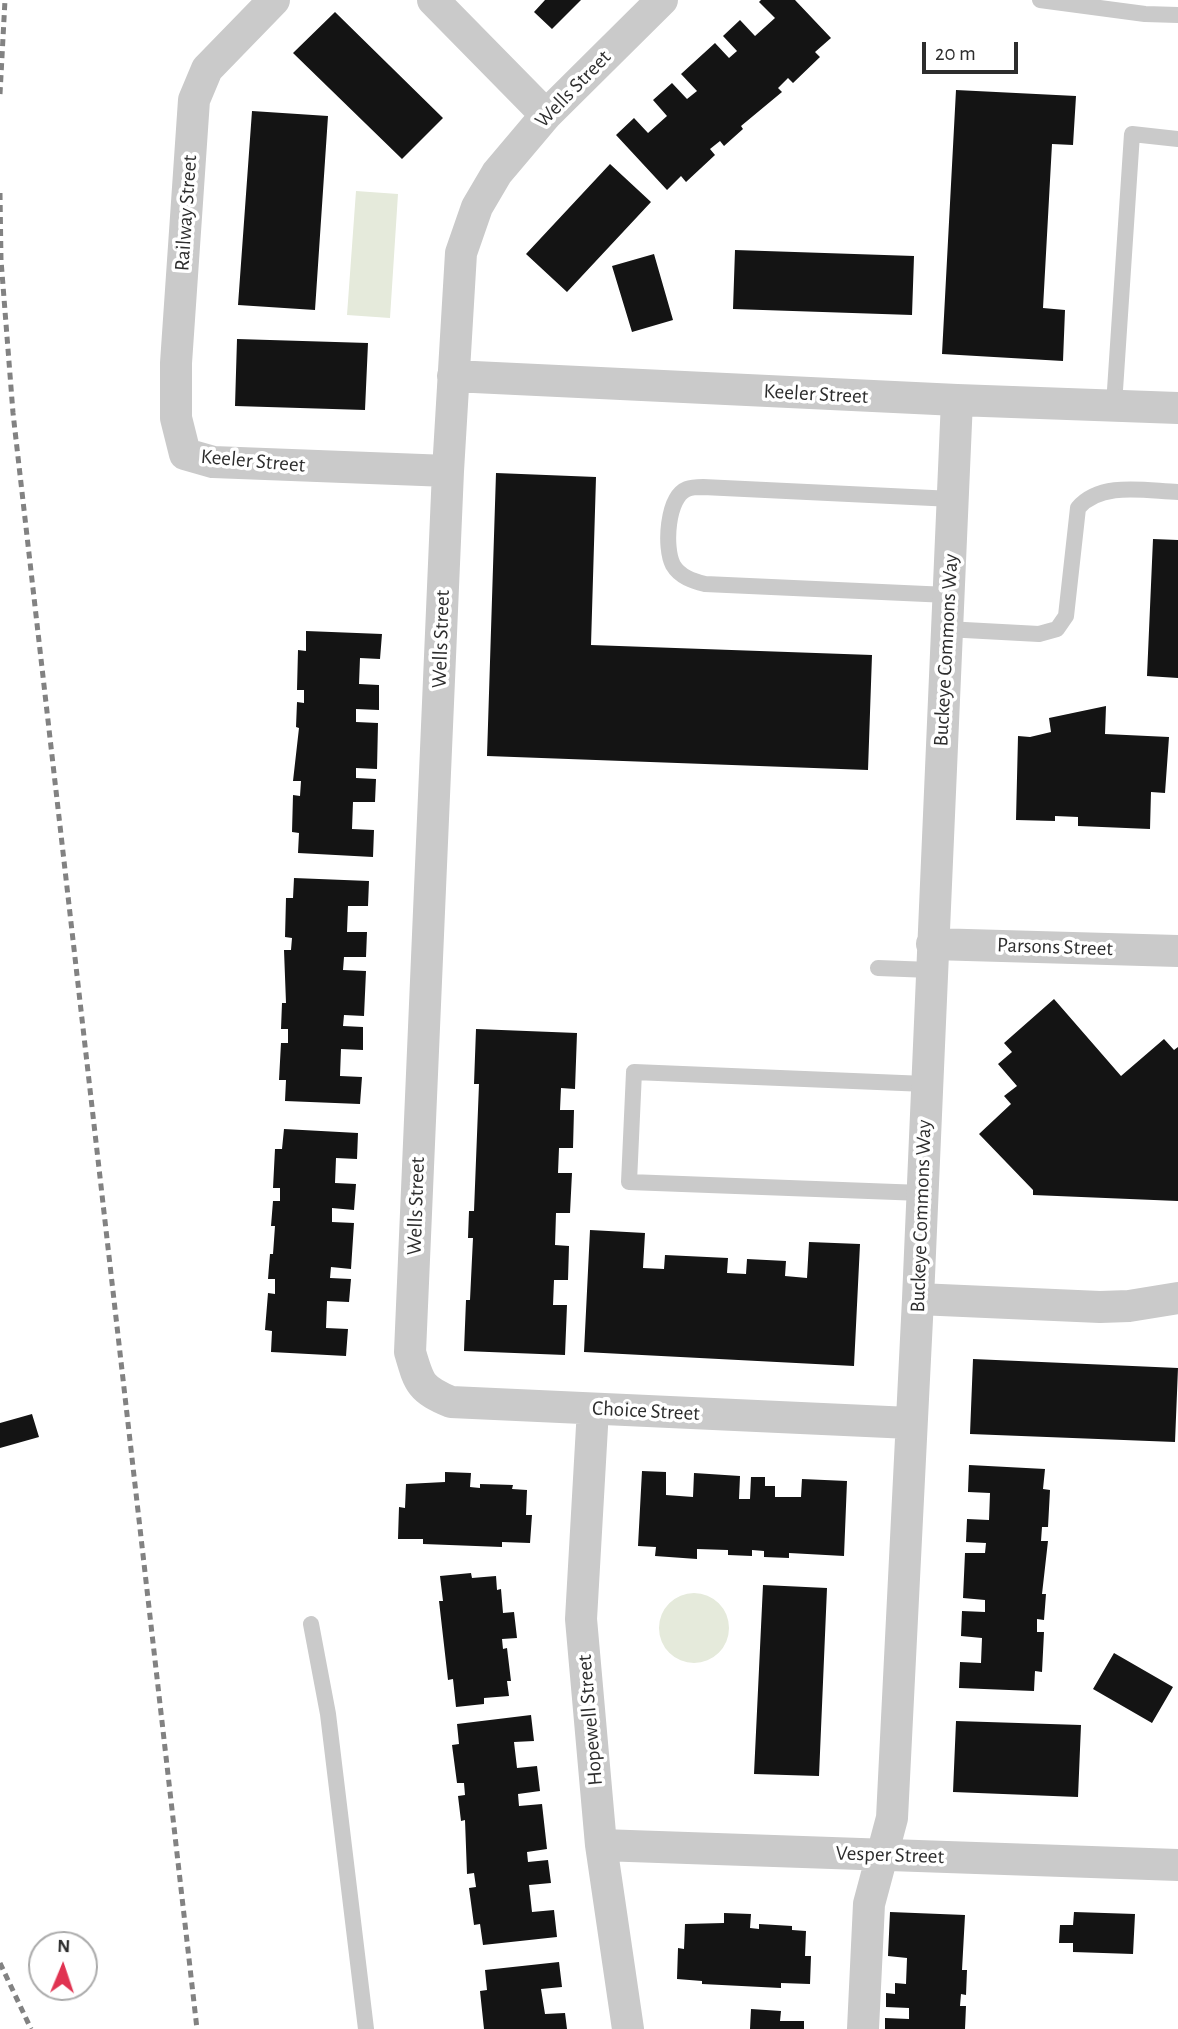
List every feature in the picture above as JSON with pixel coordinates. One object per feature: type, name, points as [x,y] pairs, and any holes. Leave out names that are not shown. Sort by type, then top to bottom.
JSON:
[{"type":"street","name":"Railway Street","points":[[185,454],[176,418],[176,363],[194,100],[206,69],[274,0]]},
{"type":"street","points":[[433,0],[546,115]]},
{"type":"street","name":"Wells Street","points":[[410,1352],[453,376],[461,253],[477,207],[497,173],[546,115],[662,0]]},
{"type":"street","name":"Keeler Street","points":[[453,376],[1178,408]]},
{"type":"street","name":"Buckeye Commons Way","points":[[863,2029],[869,1904],[892,1818],[918,1298],[957,400]]},
{"type":"street","name":"Keeler Street","points":[[185,454],[214,462],[449,471]]},
{"type":"street","name":"Parsons Street","points":[[932,957],[1178,951]]},
{"type":"street","points":[[918,1298],[1100,1307],[1129,1306],[1178,1298]]},
{"type":"street","name":"Choice Street","points":[[410,1352],[417,1376],[429,1393],[450,1402],[910,1423]]},
{"type":"street","name":"Hopewell Street","points":[[593,1409],[581,1619],[601,1845],[628,2029]]},
{"type":"street","name":"Vesper Street","points":[[601,1845],[1178,1866]]},
{"type":"lane","points":[[1040,0],[1145,14],[1178,15]]},
{"type":"lane","points":[[1114,405],[1132,134],[1178,139]]},
{"type":"lane","points":[[948,594],[705,584],[688,580],[673,565],[669,544],[671,512],[676,498],[686,489],[704,487],[953,499]]},
{"type":"lane","points":[[946,629],[1039,634],[1057,629],[1066,616],[1078,508],[1087,498],[1114,490],[1178,492]]},
{"type":"lane","points":[[878,968],[932,957]]},
{"type":"lane","points":[[922,1194],[629,1182],[634,1072],[926,1084]]},
{"type":"lane","points":[[311,1624],[328,1714],[366,2029]]},
{"type":"shaded area","points":[[356,191],[398,194],[390,318],[347,315]]},
{"type":"shaded area","points":[[694,1593],[719,1603],[729,1628],[719,1653],[694,1663],[669,1653],[659,1628],[669,1603]]},
{"type":"building","points":[[545,0],[581,0],[552,29],[534,12]]},
{"type":"building","points":[[795,0],[831,38],[815,52],[820,57],[793,83],[788,78],[778,88],[782,92],[741,126],[743,129],[724,146],[720,141],[710,149],[715,155],[686,182],[681,176],[667,190],[616,135],[634,118],[648,133],[667,116],[653,100],[672,83],[687,99],[697,91],[681,74],[715,43],[729,58],[737,51],[723,36],[740,20],[755,36],[775,18],[759,2]]},
{"type":"building","points":[[335,12],[443,118],[402,159],[293,53]]},
{"type":"building","points":[[956,90],[1076,96],[1073,145],[1052,144],[1043,308],[1065,310],[1063,361],[942,354]]},
{"type":"building","points":[[252,111],[328,116],[315,310],[238,305]]},
{"type":"building","points":[[610,164],[651,202],[567,292],[526,254]]},
{"type":"building","points":[[735,250],[914,256],[912,315],[733,309]]},
{"type":"building","points":[[654,254],[673,320],[632,332],[612,266]]},
{"type":"building","points":[[237,339],[368,343],[365,410],[235,406]]},
{"type":"building","points":[[496,473],[596,477],[591,645],[872,655],[868,770],[487,756]]},
{"type":"building","points":[[1153,539],[1178,540],[1178,678],[1147,676]]},
{"type":"building","points":[[306,631],[382,634],[380,659],[360,658],[359,684],[379,685],[379,710],[356,709],[356,722],[378,723],[377,769],[356,768],[356,778],[376,779],[375,802],[353,802],[352,829],[374,830],[373,857],[298,853],[299,833],[292,832],[293,795],[300,796],[301,781],[293,781],[299,728],[296,727],[297,702],[304,703],[304,690],[297,690],[298,650],[306,651]]},
{"type":"building","points":[[1106,706],[1105,734],[1169,737],[1165,793],[1151,792],[1150,829],[1078,826],[1078,817],[1055,816],[1055,821],[1016,820],[1018,736],[1030,737],[1051,732],[1049,718]]},
{"type":"building","points":[[294,878],[369,881],[368,906],[348,906],[347,932],[367,932],[366,957],[344,957],[343,970],[366,971],[364,1016],[344,1015],[343,1026],[363,1027],[363,1050],[341,1049],[340,1076],[362,1077],[360,1104],[285,1101],[286,1080],[279,1080],[281,1043],[288,1043],[288,1029],[281,1029],[282,1003],[286,1003],[284,950],[291,950],[292,938],[285,937],[286,898],[293,898]]},
{"type":"building","points":[[1054,999],[1121,1076],[1164,1039],[1174,1050],[1178,1047],[1178,1201],[1033,1195],[1033,1190],[979,1134],[1011,1104],[1004,1096],[1017,1086],[998,1064],[1012,1052],[1004,1043]]},
{"type":"building","points":[[476,1029],[577,1033],[575,1089],[561,1088],[560,1110],[574,1110],[573,1148],[559,1148],[558,1173],[572,1173],[570,1213],[556,1213],[555,1245],[569,1246],[568,1280],[554,1280],[553,1305],[567,1305],[565,1355],[464,1351],[466,1300],[470,1300],[473,1238],[468,1238],[469,1211],[474,1211],[479,1084],[474,1084]]},
{"type":"building","points":[[284,1129],[358,1133],[357,1159],[336,1158],[335,1183],[356,1184],[354,1210],[332,1208],[332,1222],[354,1223],[351,1269],[331,1267],[330,1278],[351,1279],[349,1302],[327,1301],[326,1328],[348,1329],[346,1356],[271,1352],[272,1331],[265,1330],[268,1293],[275,1294],[275,1279],[268,1279],[275,1226],[271,1226],[273,1201],[280,1201],[280,1188],[273,1188],[275,1149],[282,1149]]},
{"type":"building","points":[[590,1230],[645,1233],[643,1268],[664,1269],[665,1255],[728,1258],[727,1273],[746,1274],[747,1259],[786,1261],[785,1276],[807,1278],[809,1242],[860,1244],[854,1366],[584,1352]]},
{"type":"building","points":[[973,1359],[1178,1368],[1175,1442],[970,1434]]},
{"type":"building","points":[[32,1414],[39,1437],[0,1448],[0,1423]]},
{"type":"building","points":[[969,1465],[1045,1469],[1043,1489],[1050,1490],[1048,1527],[1042,1527],[1041,1541],[1048,1541],[1042,1594],[1046,1594],[1044,1620],[1037,1619],[1037,1632],[1044,1632],[1042,1672],[1035,1671],[1034,1691],[959,1688],[960,1662],[981,1663],[982,1638],[961,1636],[962,1611],[985,1612],[985,1600],[963,1598],[965,1553],[985,1553],[986,1543],[966,1542],[967,1519],[989,1520],[990,1493],[968,1492]]},
{"type":"building","points":[[642,1471],[666,1472],[666,1495],[693,1497],[694,1473],[740,1476],[739,1499],[750,1499],[751,1477],[765,1477],[765,1486],[775,1486],[775,1497],[801,1497],[802,1479],[847,1481],[844,1556],[789,1553],[789,1558],[764,1557],[764,1551],[752,1550],[752,1556],[728,1555],[728,1550],[697,1549],[697,1559],[655,1556],[656,1547],[638,1546]]},
{"type":"building","points":[[445,1472],[471,1473],[470,1487],[480,1488],[480,1484],[513,1485],[512,1489],[527,1490],[526,1515],[532,1515],[530,1543],[502,1542],[502,1547],[423,1544],[423,1539],[398,1539],[399,1507],[405,1508],[406,1484],[445,1482]]},
{"type":"building","points":[[471,1573],[472,1578],[496,1576],[497,1590],[501,1589],[503,1613],[514,1612],[517,1638],[502,1639],[503,1649],[507,1648],[511,1681],[507,1681],[509,1696],[484,1698],[484,1704],[456,1707],[453,1679],[448,1680],[439,1601],[443,1601],[440,1576]]},
{"type":"building","points":[[763,1585],[827,1588],[819,1776],[754,1774]]},
{"type":"building","points":[[1114,1653],[1173,1687],[1152,1723],[1093,1689]]},
{"type":"building","points":[[531,1715],[534,1741],[514,1742],[517,1768],[537,1766],[540,1791],[518,1794],[519,1806],[542,1804],[547,1849],[527,1852],[528,1862],[548,1860],[551,1883],[529,1885],[532,1912],[554,1910],[557,1937],[483,1945],[480,1924],[474,1925],[469,1888],[476,1887],[474,1873],[467,1874],[465,1820],[461,1821],[458,1796],[465,1795],[464,1783],[457,1783],[452,1745],[459,1744],[457,1724]]},
{"type":"building","points":[[956,1721],[1081,1725],[1078,1797],[953,1792]]},
{"type":"building","points":[[890,1912],[965,1915],[962,1970],[967,1970],[966,1995],[961,1994],[960,2006],[966,2006],[965,2029],[885,2029],[885,2018],[909,2019],[909,2008],[886,2007],[886,1993],[895,1994],[895,1983],[906,1984],[907,1958],[888,1956]]},
{"type":"building","points":[[1074,1912],[1135,1914],[1133,1954],[1073,1952],[1073,1943],[1059,1943],[1060,1925],[1073,1925]]},
{"type":"building","points":[[724,1913],[751,1914],[750,1928],[759,1929],[759,1924],[792,1926],[792,1930],[806,1931],[805,1956],[811,1956],[810,1984],[781,1983],[781,1988],[702,1984],[702,1981],[677,1979],[678,1948],[684,1949],[685,1924],[724,1923]]},
{"type":"building","points":[[559,1962],[562,1987],[541,1989],[545,2014],[565,2013],[567,2029],[484,2029],[480,1991],[487,1990],[485,1970]]},
{"type":"building","points":[[751,2009],[781,2011],[780,2021],[804,2021],[804,2029],[750,2029]]},
{"type":"railway","points":[[0,94],[5,0]]},
{"type":"railway","points":[[0,193],[1,260],[13,413],[197,2029]]},
{"type":"railway","points":[[0,1963],[31,2029]]}]
